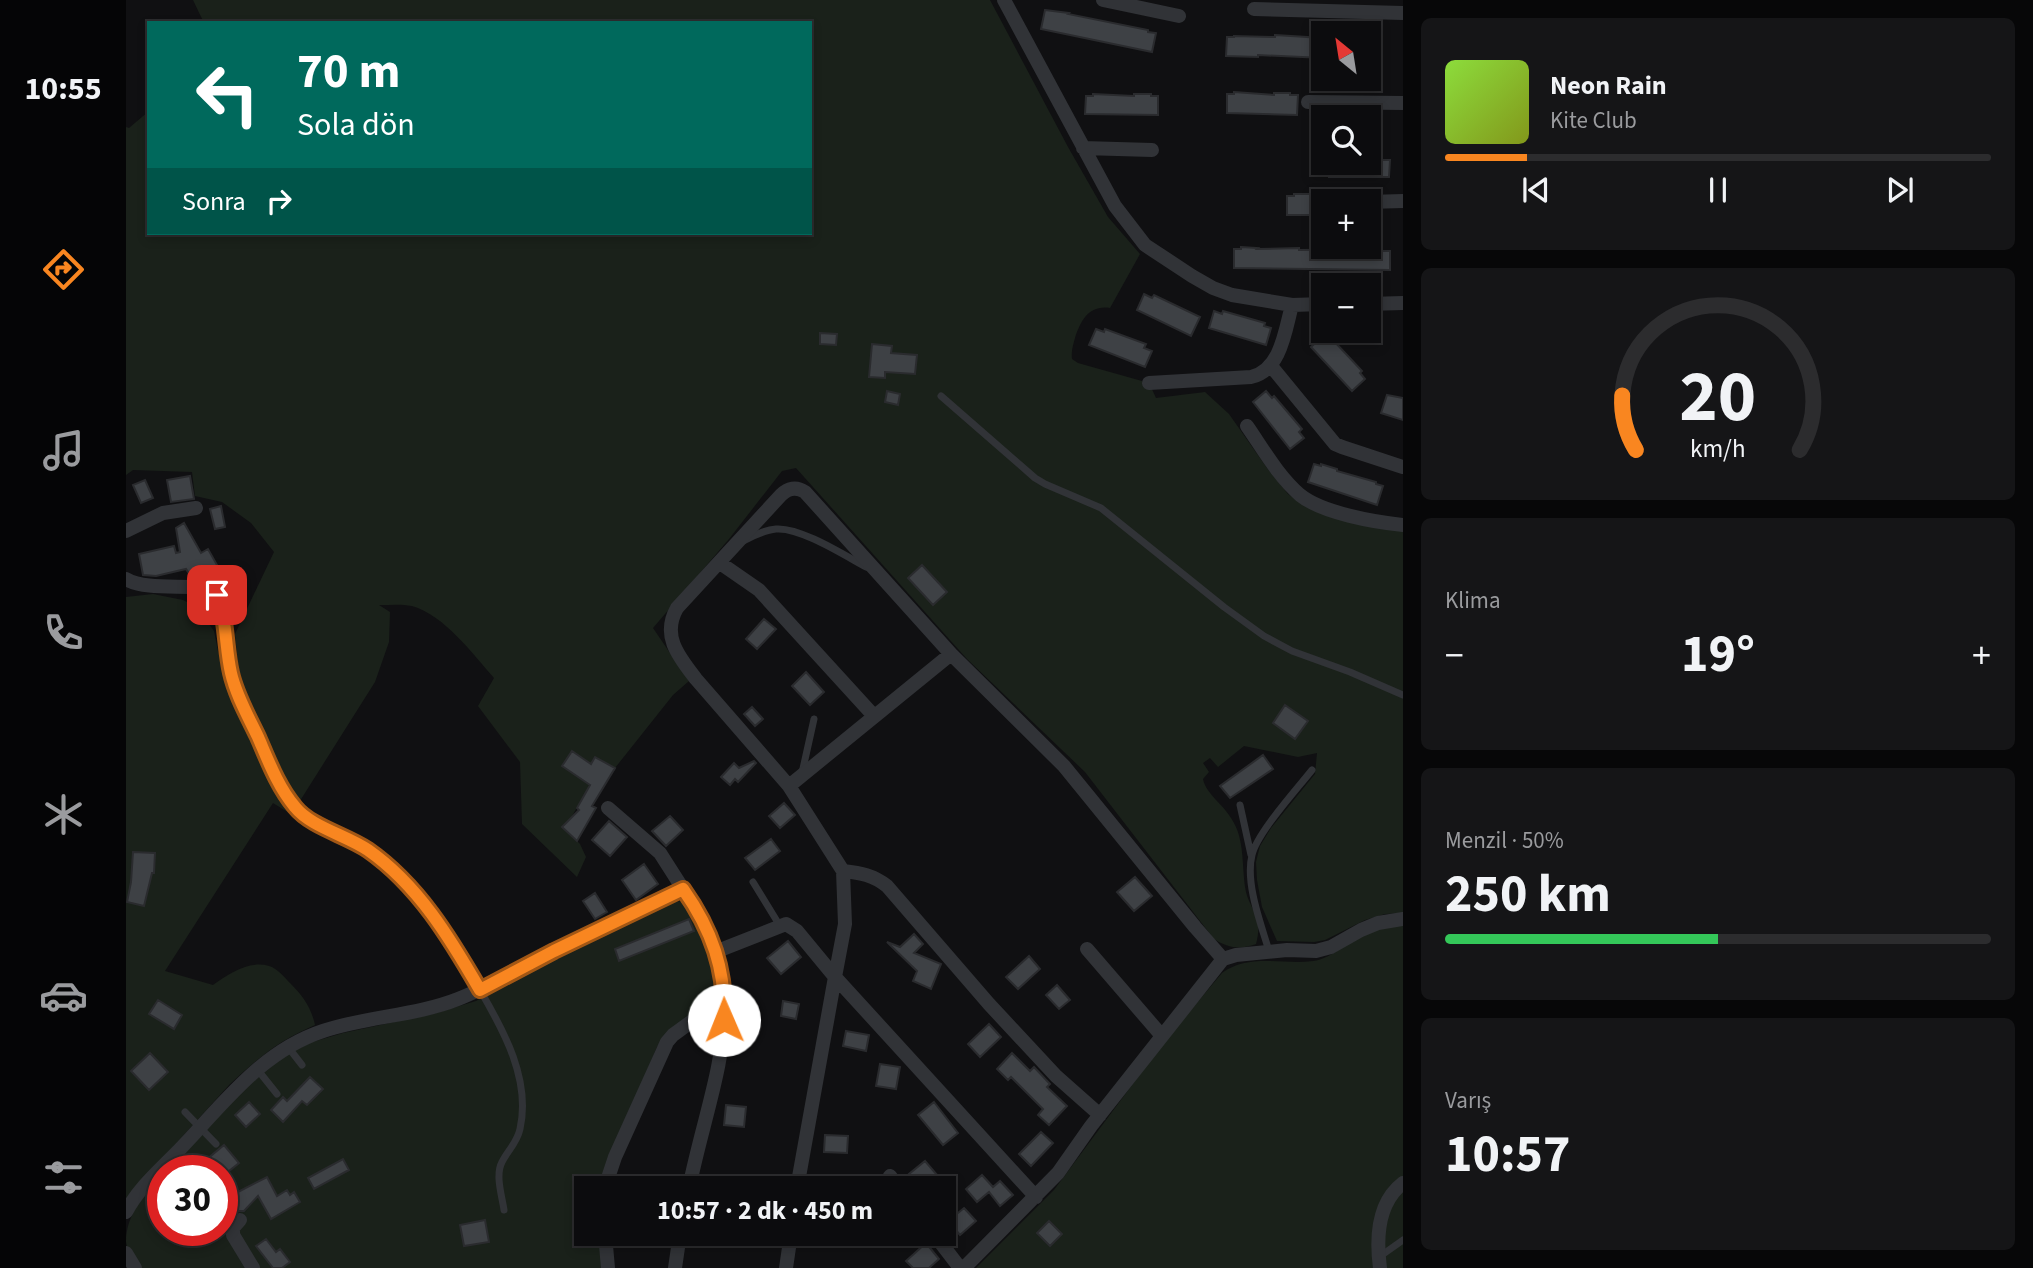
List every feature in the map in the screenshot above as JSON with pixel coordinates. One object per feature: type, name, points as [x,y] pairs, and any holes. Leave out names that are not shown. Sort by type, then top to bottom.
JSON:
[{"type":"street","points":[[1004,0],[1115,206],[1145,245],[1213,288],[1254,300],[1311,304]]},
{"type":"street","points":[[1102,0],[1179,16]]},
{"type":"street","points":[[1254,9],[1403,13]]},
{"type":"street","points":[[1308,102],[1403,103]]},
{"type":"street","points":[[1083,148],[1152,150]]},
{"type":"street","points":[[1381,202],[1403,201]]},
{"type":"street","points":[[1381,304],[1403,303]]},
{"type":"street","points":[[1149,383],[1259,375],[1271,366],[1284,336],[1292,305]]},
{"type":"street","points":[[1271,366],[1335,443],[1403,467]]},
{"type":"street","points":[[1247,426],[1284,479],[1311,503],[1380,523],[1403,525]]},
{"type":"street","points":[[797,1176],[845,924],[843,871],[789,786],[684,663],[671,637],[670,627],[677,608],[781,495],[790,489],[796,488],[809,496],[951,654],[1064,766],[1223,959]]},
{"type":"street","points":[[126,531],[163,513],[196,508]]},
{"type":"street","points":[[720,563],[759,590],[874,716]]},
{"type":"street","points":[[126,579],[146,586],[208,589],[217,595],[224,616],[233,680],[263,749],[289,799],[300,814],[360,845],[400,877],[450,938],[480,990]]},
{"type":"street","points":[[789,786],[951,654]]},
{"type":"street","points":[[608,808],[660,853],[703,920],[722,977],[725,997],[720,1060],[691,1176]]},
{"type":"street","points":[[843,871],[866,873],[887,886],[989,1004],[1056,1076],[1100,1115]]},
{"type":"street","points":[[126,1212],[144,1188],[232,1091],[288,1047],[323,1031],[436,1005],[480,990],[683,889]]},
{"type":"street","points":[[944,1246],[962,1268],[1035,1197],[1058,1173],[1100,1115],[1223,959],[1269,951],[1316,951],[1331,947],[1361,930],[1403,919]]},
{"type":"street","points":[[715,952],[780,926],[786,925],[797,931],[835,977],[1035,1197]]},
{"type":"street","points":[[1087,949],[1163,1036]]},
{"type":"street","points":[[610,1176],[615,1157],[659,1054],[673,1035],[725,997]]},
{"type":"street","points":[[1379,1263],[1377,1233],[1380,1220],[1386,1203],[1395,1189],[1403,1183]]},
{"type":"street","points":[[240,1220],[233,1228],[233,1235],[253,1268]]},
{"type":"street","points":[[606,1246],[608,1268]]},
{"type":"street","points":[[675,1268],[678,1246]]},
{"type":"street","points":[[786,1268],[789,1246]]},
{"type":"street","points":[[126,1253],[135,1268]]},
{"type":"lane","points":[[941,396],[1035,478],[1101,508],[1264,636],[1292,651],[1403,695]]},
{"type":"lane","points":[[737,543],[775,529],[793,531],[876,572]]},
{"type":"lane","points":[[801,775],[814,719]]},
{"type":"lane","points":[[1252,856],[1260,839],[1312,770]]},
{"type":"lane","points":[[1240,805],[1252,856],[1252,889],[1269,951]]},
{"type":"lane","points":[[753,882],[780,926]]},
{"type":"lane","points":[[480,990],[511,1050],[523,1101],[520,1133],[501,1163],[499,1172],[504,1210]]},
{"type":"lane","points":[[288,1047],[302,1065]]},
{"type":"lane","points":[[257,1069],[277,1094]]},
{"type":"lane","points":[[185,1112],[216,1144]]},
{"type":"lane","points":[[1379,1263],[1403,1240]]},
{"type":"shaded area","points":[[193,0],[990,0],[1108,217],[1140,254],[1110,308],[1091,311],[1083,320],[1075,338],[1072,359],[1149,383],[1156,398],[1205,392],[1229,414],[1288,494],[1304,505],[1403,529],[1403,913],[1385,914],[1365,920],[1325,940],[1277,941],[1262,907],[1256,862],[1260,846],[1271,828],[1315,774],[1317,753],[1298,757],[1244,746],[1218,767],[1210,758],[1203,763],[1209,772],[1203,779],[1236,826],[1246,892],[1257,918],[1258,936],[1256,944],[1245,947],[1229,946],[1214,939],[1085,772],[967,659],[796,468],[782,471],[729,539],[653,628],[689,681],[673,695],[615,768],[596,757],[588,768],[596,774],[563,827],[580,844],[586,857],[577,877],[522,824],[520,762],[478,706],[494,678],[446,626],[412,606],[379,605],[390,612],[389,642],[375,682],[298,804],[252,712],[239,674],[235,634],[274,552],[251,523],[222,502],[195,496],[192,472],[133,470],[126,475],[126,127],[129,128],[147,113],[147,235],[812,235],[812,21],[203,21]]},
{"type":"shaded area","points":[[153,594],[183,600],[197,607],[214,631],[218,651],[236,701],[276,789],[294,816],[273,803],[165,971],[213,985],[246,966],[272,967],[303,997],[315,1025],[259,1058],[229,1085],[166,1155],[147,1155],[147,1176],[126,1199],[126,597]]},
{"type":"shaded area","points":[[685,901],[696,920],[711,961],[713,995],[703,1008],[672,1030],[657,1047],[604,1176],[574,1176],[574,1246],[600,1246],[603,1268],[138,1268],[129,1252],[127,1232],[133,1213],[147,1193],[147,1246],[238,1246],[238,1155],[180,1155],[226,1104],[282,1058],[309,1043],[343,1033],[436,1013],[476,1001],[522,974],[672,902]]},
{"type":"shaded area","points":[[1403,924],[1403,1268],[976,1268],[1054,1190],[1164,1042],[1222,973],[1232,967],[1254,961],[1313,961],[1335,952],[1371,930]]},
{"type":"building","points":[[1045,10],[1156,33],[1152,52],[1041,29]]},
{"type":"building","points":[[1227,37],[1311,37],[1311,57],[1226,56]]},
{"type":"building","points":[[1227,94],[1298,95],[1297,115],[1227,113]]},
{"type":"building","points":[[1086,96],[1158,96],[1158,115],[1085,114]]},
{"type":"building","points":[[1381,156],[1382,160],[1390,160],[1389,177],[1329,177],[1381,175]]},
{"type":"building","points":[[1311,194],[1311,215],[1287,215],[1287,196]]},
{"type":"building","points":[[1299,248],[1311,250],[1311,259],[1381,259],[1382,249],[1390,251],[1390,270],[1234,268],[1234,249]]},
{"type":"building","points":[[1144,294],[1152,298],[1154,295],[1200,317],[1191,336],[1137,310]]},
{"type":"building","points":[[1214,311],[1265,323],[1264,326],[1271,328],[1266,345],[1209,328]]},
{"type":"building","points":[[1096,329],[1104,332],[1105,329],[1146,344],[1144,348],[1152,351],[1145,367],[1089,345]]},
{"type":"building","points":[[820,333],[837,334],[836,345],[820,344]]},
{"type":"building","points":[[1315,343],[1336,343],[1362,371],[1360,373],[1365,379],[1352,391],[1311,347]]},
{"type":"building","points":[[872,344],[892,346],[891,353],[917,355],[915,374],[885,372],[885,378],[869,377]]},
{"type":"building","points":[[887,391],[900,394],[898,405],[885,402]]},
{"type":"building","points":[[1266,391],[1272,398],[1274,396],[1302,429],[1299,432],[1304,438],[1290,449],[1253,402]]},
{"type":"building","points":[[1387,395],[1403,398],[1403,420],[1381,413]]},
{"type":"building","points":[[1314,464],[1337,469],[1383,486],[1377,505],[1308,482]]},
{"type":"building","points":[[190,476],[194,499],[171,502],[167,480]]},
{"type":"building","points":[[145,480],[153,498],[141,503],[133,485]]},
{"type":"building","points":[[221,506],[225,527],[215,529],[210,509]]},
{"type":"building","points":[[184,523],[201,553],[208,549],[217,565],[194,577],[191,577],[186,569],[156,576],[143,575],[139,554],[174,546],[176,553],[180,552],[176,528]]},
{"type":"building","points":[[922,565],[947,592],[933,605],[908,578]]},
{"type":"building","points":[[764,619],[776,629],[757,649],[746,639]]},
{"type":"building","points":[[806,672],[824,692],[810,705],[792,686]]},
{"type":"building","points":[[1285,705],[1308,721],[1295,739],[1273,723]]},
{"type":"building","points":[[752,707],[763,719],[755,726],[744,714]]},
{"type":"building","points":[[572,751],[591,764],[595,757],[615,768],[592,806],[596,808],[577,841],[562,827],[579,810],[577,808],[590,785],[562,766]]},
{"type":"building","points":[[1263,755],[1273,769],[1230,798],[1220,786]]},
{"type":"building","points":[[754,761],[756,763],[738,782],[735,779],[730,785],[721,777],[734,763],[739,768]]},
{"type":"building","points":[[784,803],[795,815],[780,828],[769,816]]},
{"type":"building","points":[[670,816],[683,830],[666,846],[652,831]]},
{"type":"building","points":[[609,821],[627,837],[610,856],[592,840]]},
{"type":"building","points":[[771,839],[780,851],[755,870],[745,858]]},
{"type":"building","points":[[133,852],[155,853],[154,873],[144,906],[127,902]]},
{"type":"building","points":[[644,864],[658,884],[636,900],[622,880]]},
{"type":"building","points":[[1135,877],[1152,896],[1134,911],[1117,892]]},
{"type":"building","points":[[595,893],[607,912],[595,919],[583,901]]},
{"type":"building","points":[[689,919],[694,931],[619,961],[615,949]]},
{"type":"building","points":[[914,934],[923,944],[914,953],[941,964],[931,989],[913,981],[917,971],[887,942],[900,947]]},
{"type":"building","points":[[788,941],[801,957],[781,974],[767,958]]},
{"type":"building","points":[[1029,956],[1040,969],[1018,989],[1006,977]]},
{"type":"building","points":[[1057,985],[1070,1000],[1059,1009],[1046,995]]},
{"type":"building","points":[[158,1000],[182,1015],[174,1029],[149,1014]]},
{"type":"building","points":[[783,1001],[799,1004],[796,1019],[781,1016]]},
{"type":"building","points":[[989,1024],[1001,1037],[980,1057],[968,1044]]},
{"type":"building","points":[[846,1031],[869,1035],[866,1051],[843,1046]]},
{"type":"building","points":[[150,1053],[168,1072],[149,1090],[131,1071]]},
{"type":"building","points":[[1012,1053],[1030,1071],[1034,1067],[1050,1084],[1047,1087],[1067,1106],[1049,1125],[1038,1115],[1043,1109],[1011,1077],[1008,1080],[997,1069]]},
{"type":"building","points":[[880,1064],[900,1067],[896,1089],[876,1086]]},
{"type":"building","points":[[310,1077],[323,1089],[307,1105],[302,1101],[283,1122],[271,1110],[283,1097],[287,1101]]},
{"type":"building","points":[[249,1102],[260,1114],[246,1127],[235,1115]]},
{"type":"building","points":[[934,1102],[958,1133],[943,1145],[918,1115]]},
{"type":"building","points":[[726,1105],[746,1107],[744,1127],[724,1125]]},
{"type":"building","points":[[1041,1132],[1053,1143],[1031,1166],[1019,1154]]},
{"type":"building","points":[[825,1135],[848,1136],[847,1153],[824,1152]]},
{"type":"building","points":[[224,1145],[232,1155],[212,1155]]},
{"type":"building","points":[[343,1159],[349,1170],[314,1189],[308,1178]]},
{"type":"building","points":[[925,1161],[938,1176],[911,1176],[909,1174]]},
{"type":"building","points":[[982,1175],[993,1187],[1000,1181],[1013,1195],[1000,1206],[989,1192],[977,1202],[966,1189]]},
{"type":"building","points":[[267,1177],[277,1196],[287,1190],[290,1195],[294,1192],[300,1202],[271,1219],[258,1196],[244,1211],[238,1211],[238,1192]]},
{"type":"building","points":[[964,1208],[976,1221],[960,1235],[956,1230],[956,1215]]},
{"type":"building","points":[[485,1220],[489,1242],[464,1246],[460,1225]]},
{"type":"building","points":[[1049,1221],[1062,1234],[1050,1246],[1037,1233]]},
{"type":"building","points":[[266,1239],[276,1252],[280,1249],[290,1262],[282,1268],[273,1268],[256,1246]]},
{"type":"building","points":[[923,1246],[928,1246],[939,1259],[929,1268],[913,1268],[906,1261]]},
{"type":"route","points":[[217,595],[224,616],[230,669],[237,693],[289,799],[300,814],[360,845],[400,877],[450,938],[480,990],[683,889],[703,920],[719,962],[725,997],[724,1020]]}]
